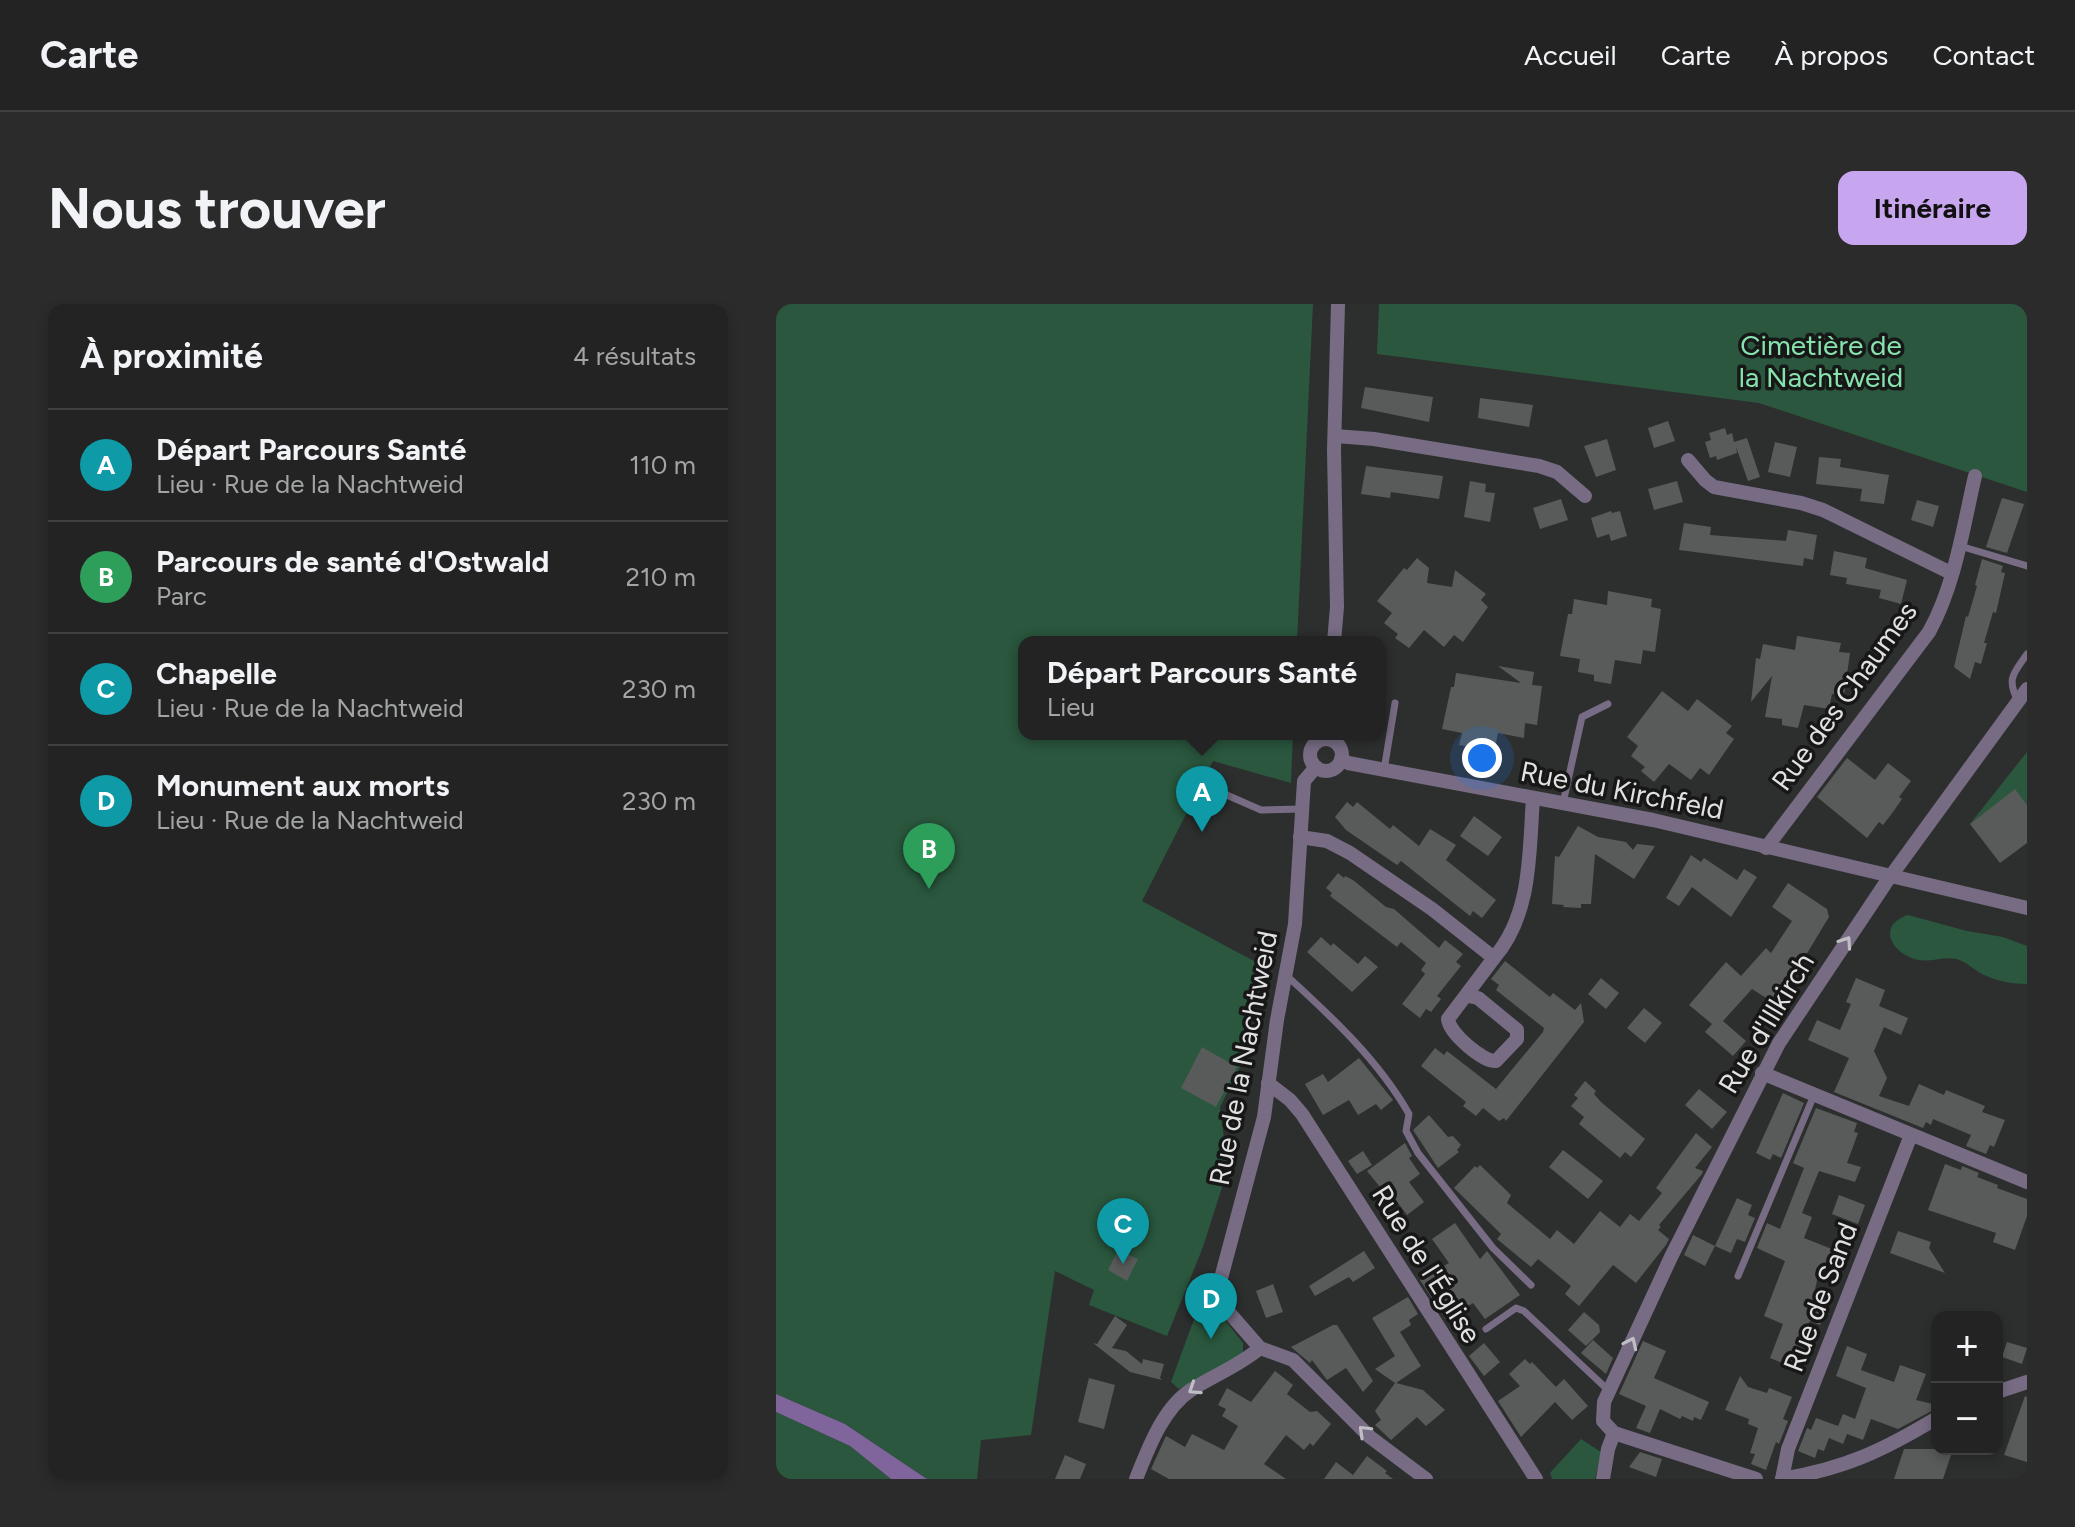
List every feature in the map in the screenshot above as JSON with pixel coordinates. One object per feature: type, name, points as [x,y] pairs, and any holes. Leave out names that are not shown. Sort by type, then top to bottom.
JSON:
[{"type":"street","points":[[1335,636],[1338,304]]},
{"type":"street","points":[[1335,436],[1374,439],[1539,466],[1557,472],[1585,496]]},
{"type":"street","points":[[1688,460],[1714,487],[1823,510],[1951,573]]},
{"type":"street","name":"Rue des Chaumes","points":[[1766,848],[1929,632],[1960,546],[1975,476]]},
{"type":"street","name":"Rue d'Illkirch","points":[[1614,1433],[1606,1426],[1602,1415],[1608,1390],[1762,1073],[1892,876],[2022,695]]},
{"type":"street","points":[[1318,740],[1310,750],[1312,762],[1328,771],[1338,765],[1342,753],[1332,740]]},
{"type":"street","name":"Rue du Kirchfeld","points":[[1341,759],[1348,763],[1653,820],[2027,908]]},
{"type":"street","name":"Rue de la Nachtweid","points":[[1260,1348],[1226,1309],[1220,1282],[1259,1138],[1295,924],[1304,781],[1316,767]]},
{"type":"street","points":[[1468,996],[1478,998],[1517,1030],[1517,1039],[1496,1061],[1487,1060],[1449,1026],[1448,1019],[1509,940],[1522,907],[1533,798]]},
{"type":"street","points":[[1300,837],[1327,841],[1350,853],[1432,909],[1494,958]]},
{"type":"street","points":[[1762,1073],[2027,1182]]},
{"type":"street","name":"Rue de l'Église","points":[[1268,1083],[1302,1114],[1536,1479]]},
{"type":"street","name":"Rue de Sand","points":[[1782,1479],[1788,1449],[1911,1135]]},
{"type":"street","points":[[1136,1479],[1177,1401],[1260,1348],[1293,1360],[1370,1437],[1426,1479]]},
{"type":"street","points":[[2003,1390],[2027,1382]]},
{"type":"street","points":[[1782,1479],[1863,1459],[1931,1421]]},
{"type":"street","points":[[1603,1479],[1614,1433],[1756,1479]]},
{"type":"lane","points":[[1960,546],[2027,566]]},
{"type":"lane","points":[[2022,695],[2010,687],[2013,675],[2027,654]]},
{"type":"lane","points":[[1384,770],[1395,703]]},
{"type":"lane","points":[[1563,803],[1582,717],[1608,704]]},
{"type":"lane","points":[[1213,789],[1261,810],[1302,809]]},
{"type":"lane","points":[[1286,975],[1363,1051],[1409,1114],[1406,1131],[1418,1153],[1493,1248],[1531,1285]]},
{"type":"lane","points":[[1738,1276],[1814,1095]]},
{"type":"lane","points":[[1486,1329],[1516,1308],[1524,1311],[1608,1390]]},
{"type":"green space","points":[[776,304],[1313,304],[1297,636],[1018,636],[1018,740],[1293,740],[1291,783],[1213,761],[1142,901],[1265,967],[1240,1067],[1220,1107],[1227,1161],[1224,1181],[1203,1247],[1167,1336],[1089,1305],[1094,1290],[1055,1271],[1031,1435],[981,1440],[977,1479],[927,1479],[845,1424],[776,1394]]},
{"type":"green space","name":"Cimetière de la Nachtweid","points":[[1379,304],[2027,304],[2027,492],[1759,403],[1377,354]]},
{"type":"green space","points":[[2027,752],[2027,805],[2015,790],[1970,824]]},
{"type":"green space","points":[[1908,915],[2003,937],[2027,946],[2027,984],[1994,979],[1956,959],[1919,960],[1910,957],[1895,946],[1890,933],[1898,920]]},
{"type":"green space","points":[[1204,1292],[1215,1300],[1221,1315],[1243,1343],[1243,1351],[1239,1357],[1179,1389],[1171,1382]]},
{"type":"green space","points":[[776,1412],[850,1446],[891,1479],[776,1479]]},
{"type":"green space","points":[[1581,1439],[1601,1452],[1595,1479],[1552,1479],[1550,1473]]},
{"type":"shaded area","points":[[776,1394],[845,1424],[927,1479],[891,1479],[850,1446],[776,1412]]},
{"type":"building","points":[[1365,387],[1433,397],[1429,422],[1361,408]]},
{"type":"building","points":[[1480,398],[1533,405],[1529,427],[1478,418]]},
{"type":"building","points":[[1668,421],[1675,441],[1654,448],[1648,428]]},
{"type":"building","points":[[1725,428],[1727,435],[1732,433],[1734,442],[1747,438],[1760,477],[1748,481],[1736,447],[1737,453],[1717,460],[1716,456],[1710,458],[1705,442],[1711,440],[1709,433]]},
{"type":"building","points":[[1607,439],[1616,470],[1596,477],[1584,446]]},
{"type":"building","points":[[1775,442],[1797,447],[1790,477],[1768,472]]},
{"type":"building","points":[[1819,457],[1841,459],[1840,467],[1889,475],[1884,504],[1860,501],[1862,489],[1816,484]]},
{"type":"building","points":[[1366,466],[1443,476],[1439,499],[1391,492],[1390,498],[1361,494]]},
{"type":"building","points":[[1470,481],[1486,484],[1485,492],[1495,493],[1490,522],[1464,517]]},
{"type":"building","points":[[1677,481],[1683,502],[1654,510],[1648,489]]},
{"type":"building","points":[[2002,498],[2024,504],[2007,553],[1986,547]]},
{"type":"building","points":[[1561,499],[1568,520],[1540,529],[1533,508]]},
{"type":"building","points":[[1917,500],[1939,506],[1933,527],[1911,520]]},
{"type":"building","points":[[1620,511],[1627,536],[1611,541],[1609,534],[1597,538],[1591,518]]},
{"type":"building","points":[[1684,523],[1711,527],[1710,535],[1786,541],[1788,530],[1817,535],[1813,560],[1804,558],[1803,566],[1679,550]]},
{"type":"building","points":[[1834,551],[1867,558],[1865,568],[1907,580],[1901,604],[1879,598],[1881,590],[1846,584],[1847,578],[1830,575]]},
{"type":"building","points":[[1417,558],[1429,568],[1427,583],[1452,587],[1455,570],[1486,594],[1481,600],[1488,607],[1463,642],[1454,635],[1444,647],[1424,630],[1409,648],[1395,638],[1398,634],[1384,623],[1392,613],[1377,601],[1404,568],[1407,570]]},
{"type":"building","points":[[1982,559],[2003,566],[2001,572],[2005,573],[1996,613],[1993,612],[1984,643],[1987,643],[1981,664],[1975,662],[1970,679],[1954,667]]},
{"type":"building","points":[[1608,591],[1652,599],[1651,607],[1661,609],[1655,652],[1643,650],[1641,664],[1615,660],[1611,684],[1594,681],[1594,675],[1578,672],[1580,659],[1560,656],[1574,599],[1607,605]]},
{"type":"building","points":[[1797,636],[1841,643],[1839,652],[1850,653],[1844,696],[1832,694],[1829,709],[1804,705],[1798,728],[1782,725],[1782,719],[1765,717],[1772,676],[1751,702],[1756,658],[1760,659],[1763,644],[1795,650]]},
{"type":"building","points":[[1498,666],[1534,672],[1532,685],[1542,686],[1537,725],[1525,723],[1524,738],[1498,733],[1493,757],[1475,754],[1476,748],[1459,745],[1462,733],[1442,729],[1456,673],[1521,683]]},
{"type":"building","points":[[1662,691],[1688,711],[1697,699],[1732,726],[1726,733],[1734,739],[1709,775],[1700,768],[1691,780],[1669,764],[1654,782],[1641,771],[1645,767],[1631,756],[1638,746],[1627,737]]},
{"type":"building","points":[[1847,758],[1875,780],[1888,763],[1911,781],[1883,825],[1879,822],[1867,838],[1817,797]]},
{"type":"building","points":[[2015,789],[2027,805],[2027,843],[2000,863],[1970,824]]},
{"type":"building","points":[[1347,802],[1353,807],[1357,802],[1390,829],[1393,825],[1419,846],[1430,829],[1456,845],[1446,860],[1496,900],[1482,918],[1473,911],[1470,916],[1401,861],[1397,865],[1346,830],[1335,817]]},
{"type":"building","points":[[1474,816],[1502,837],[1488,856],[1460,836]]},
{"type":"building","points":[[1578,826],[1598,837],[1626,842],[1633,850],[1637,844],[1655,846],[1634,879],[1595,854],[1591,904],[1581,904],[1581,908],[1563,907],[1552,904],[1555,856],[1559,857]]},
{"type":"building","points":[[1691,855],[1701,862],[1704,858],[1737,880],[1744,869],[1757,877],[1731,917],[1692,887],[1679,906],[1666,898]]},
{"type":"building","points":[[1338,873],[1353,880],[1386,907],[1394,909],[1439,948],[1445,940],[1463,954],[1456,962],[1461,966],[1437,996],[1441,999],[1431,1012],[1426,1009],[1420,1018],[1402,1004],[1425,974],[1421,970],[1426,963],[1401,942],[1397,947],[1330,896],[1332,893],[1326,888]]},
{"type":"building","points":[[1788,883],[1827,909],[1829,917],[1806,955],[1771,1001],[1752,989],[1723,1021],[1746,1041],[1733,1056],[1705,1032],[1712,1024],[1689,1005],[1726,962],[1741,976],[1766,948],[1771,953],[1792,921],[1772,907]]},
{"type":"building","points":[[1321,937],[1358,964],[1365,956],[1378,967],[1352,992],[1307,952]]},
{"type":"building","points":[[1505,961],[1550,997],[1553,993],[1575,1010],[1581,1003],[1584,1022],[1506,1121],[1504,1118],[1499,1121],[1483,1108],[1476,1116],[1463,1106],[1466,1102],[1421,1066],[1435,1048],[1444,1055],[1447,1051],[1496,1089],[1543,1032],[1544,1028],[1496,990],[1499,985],[1491,979]]},
{"type":"building","points":[[1601,978],[1619,993],[1606,1009],[1588,994]]},
{"type":"building","points":[[1856,978],[1885,990],[1879,1006],[1908,1018],[1901,1035],[1884,1027],[1874,1051],[1887,1078],[1879,1096],[1909,1106],[1919,1084],[1944,1095],[1946,1090],[1985,1106],[1982,1112],[2005,1120],[1994,1147],[1990,1145],[1986,1154],[1966,1146],[1971,1135],[1933,1119],[1931,1125],[1926,1122],[1923,1128],[1834,1092],[1849,1058],[1808,1040],[1817,1020],[1840,1030],[1851,1004],[1846,1002]]},
{"type":"building","points":[[1644,1008],[1662,1023],[1645,1043],[1627,1028]]},
{"type":"building","points":[[1202,1047],[1237,1067],[1216,1107],[1181,1088]]},
{"type":"building","points":[[1359,1058],[1393,1100],[1381,1110],[1376,1104],[1358,1115],[1349,1100],[1323,1115],[1305,1084],[1323,1074],[1328,1082]]},
{"type":"building","points":[[1585,1081],[1596,1091],[1594,1094],[1601,1102],[1645,1139],[1631,1157],[1625,1152],[1620,1158],[1579,1124],[1584,1117],[1571,1106],[1578,1098],[1574,1095]]},
{"type":"building","points":[[1699,1089],[1727,1112],[1712,1129],[1685,1105]]},
{"type":"building","points":[[1783,1093],[1804,1103],[1781,1158],[1773,1154],[1770,1160],[1756,1153]]},
{"type":"building","points":[[1816,1108],[1857,1123],[1854,1132],[1858,1133],[1847,1163],[1861,1167],[1855,1182],[1819,1171],[1802,1213],[1812,1217],[1804,1238],[1837,1251],[1836,1254],[1847,1259],[1839,1279],[1819,1271],[1813,1299],[1829,1305],[1820,1325],[1810,1321],[1799,1346],[1808,1350],[1800,1370],[1770,1358],[1783,1324],[1764,1316],[1785,1261],[1757,1248],[1767,1223],[1780,1229],[1804,1168],[1793,1163]]},
{"type":"building","points":[[1429,1115],[1448,1137],[1453,1136],[1461,1145],[1457,1150],[1459,1152],[1438,1168],[1413,1130]]},
{"type":"building","points":[[1696,1133],[1712,1147],[1695,1168],[1703,1171],[1702,1174],[1659,1225],[1658,1230],[1669,1239],[1666,1245],[1636,1283],[1613,1265],[1579,1306],[1565,1294],[1571,1286],[1538,1259],[1531,1267],[1497,1239],[1501,1234],[1454,1188],[1475,1166],[1480,1165],[1511,1195],[1507,1203],[1550,1239],[1557,1230],[1574,1244],[1600,1211],[1620,1227],[1630,1214],[1639,1221],[1662,1193],[1656,1188]]},
{"type":"building","points":[[1405,1143],[1412,1156],[1409,1158],[1420,1174],[1409,1182],[1424,1202],[1407,1215],[1367,1171]]},
{"type":"building","points":[[1563,1150],[1603,1181],[1588,1199],[1549,1167]]},
{"type":"building","points":[[1363,1151],[1372,1165],[1357,1174],[1348,1161]]},
{"type":"building","points":[[1945,1164],[1961,1170],[1962,1166],[1979,1173],[1977,1177],[1998,1185],[1997,1188],[2027,1199],[2027,1216],[2015,1250],[1993,1242],[1996,1233],[1928,1210]]},
{"type":"building","points":[[1839,1195],[1865,1205],[1858,1224],[1832,1214]]},
{"type":"building","points":[[1737,1198],[1752,1205],[1748,1215],[1755,1218],[1745,1242],[1737,1239],[1731,1253],[1715,1246]]},
{"type":"building","points":[[1455,1223],[1480,1259],[1487,1251],[1520,1295],[1485,1319],[1473,1303],[1446,1320],[1420,1280],[1449,1263],[1432,1239]]},
{"type":"building","points":[[1898,1231],[1931,1242],[1929,1248],[1945,1273],[1890,1253]]},
{"type":"building","points":[[1693,1235],[1715,1246],[1705,1266],[1684,1255]]},
{"type":"building","points":[[1118,1250],[1138,1259],[1127,1281],[1108,1270]]},
{"type":"building","points":[[1364,1251],[1375,1268],[1353,1282],[1349,1277],[1315,1296],[1309,1286]]},
{"type":"building","points":[[1273,1284],[1283,1312],[1266,1318],[1256,1291]]},
{"type":"building","points":[[1408,1297],[1418,1314],[1409,1320],[1411,1325],[1400,1332],[1421,1366],[1396,1383],[1423,1390],[1445,1410],[1426,1426],[1417,1417],[1391,1440],[1375,1425],[1381,1420],[1375,1411],[1395,1383],[1375,1369],[1395,1356],[1372,1318]]},
{"type":"building","points":[[1584,1312],[1599,1325],[1600,1332],[1586,1346],[1568,1330]]},
{"type":"building","points":[[1115,1316],[1127,1325],[1112,1348],[1126,1351],[1142,1364],[1143,1359],[1164,1364],[1162,1380],[1130,1372],[1093,1343],[1097,1344]]},
{"type":"building","points":[[1337,1325],[1373,1381],[1363,1392],[1346,1368],[1327,1380],[1312,1360],[1310,1363],[1291,1347]]},
{"type":"building","points":[[1593,1340],[1613,1358],[1606,1374],[1581,1353]]},
{"type":"building","points":[[1643,1341],[1666,1351],[1654,1378],[1709,1402],[1701,1420],[1694,1417],[1693,1421],[1682,1416],[1680,1419],[1660,1409],[1650,1433],[1636,1428],[1646,1406],[1619,1394]]},
{"type":"building","points":[[2007,1342],[2027,1348],[2022,1364],[2003,1357]]},
{"type":"building","points":[[1484,1343],[1500,1362],[1484,1376],[1469,1356]]},
{"type":"building","points":[[1847,1346],[1867,1354],[1861,1370],[1894,1382],[1900,1365],[1926,1374],[1916,1400],[1931,1404],[1931,1411],[1898,1429],[1871,1419],[1863,1440],[1847,1434],[1843,1444],[1829,1438],[1824,1451],[1818,1449],[1815,1458],[1798,1451],[1807,1428],[1811,1430],[1816,1418],[1838,1426],[1843,1414],[1855,1419],[1866,1388],[1836,1376]]},
{"type":"building","points":[[1525,1359],[1530,1364],[1532,1362],[1556,1387],[1564,1379],[1588,1406],[1572,1420],[1555,1402],[1521,1437],[1498,1401],[1520,1386],[1509,1374]]},
{"type":"building","points":[[1275,1371],[1293,1385],[1287,1394],[1310,1412],[1317,1411],[1331,1424],[1313,1446],[1310,1443],[1304,1450],[1286,1435],[1264,1464],[1286,1479],[1169,1479],[1151,1469],[1166,1436],[1185,1447],[1192,1434],[1224,1450],[1238,1426],[1222,1416],[1226,1409],[1218,1405],[1227,1388],[1251,1402]]},
{"type":"building","points":[[1740,1376],[1748,1387],[1767,1393],[1769,1388],[1792,1397],[1783,1419],[1788,1421],[1766,1470],[1751,1464],[1755,1454],[1750,1453],[1758,1428],[1748,1424],[1749,1419],[1725,1410]]},
{"type":"building","points":[[1089,1378],[1115,1385],[1104,1429],[1078,1422]]},
{"type":"building","points":[[2027,1397],[2027,1462],[2004,1455]]},
{"type":"building","points":[[1904,1449],[1931,1449],[1931,1455],[1951,1455],[1943,1479],[1894,1479]]},
{"type":"building","points":[[1640,1452],[1662,1459],[1656,1477],[1629,1467]]},
{"type":"building","points":[[1065,1455],[1086,1464],[1080,1479],[1055,1479]]},
{"type":"building","points":[[1367,1456],[1393,1479],[1324,1479],[1336,1462],[1353,1475]]},
{"type":"place","name":"Départ Parcours Santé","points":[[1202,832]]},
{"type":"place","name":"Parcours de santé d'Ostwald","points":[[929,889]]},
{"type":"place","name":"Chapelle","points":[[1123,1264]]},
{"type":"place","name":"Monument aux morts","points":[[1211,1339]]}]
